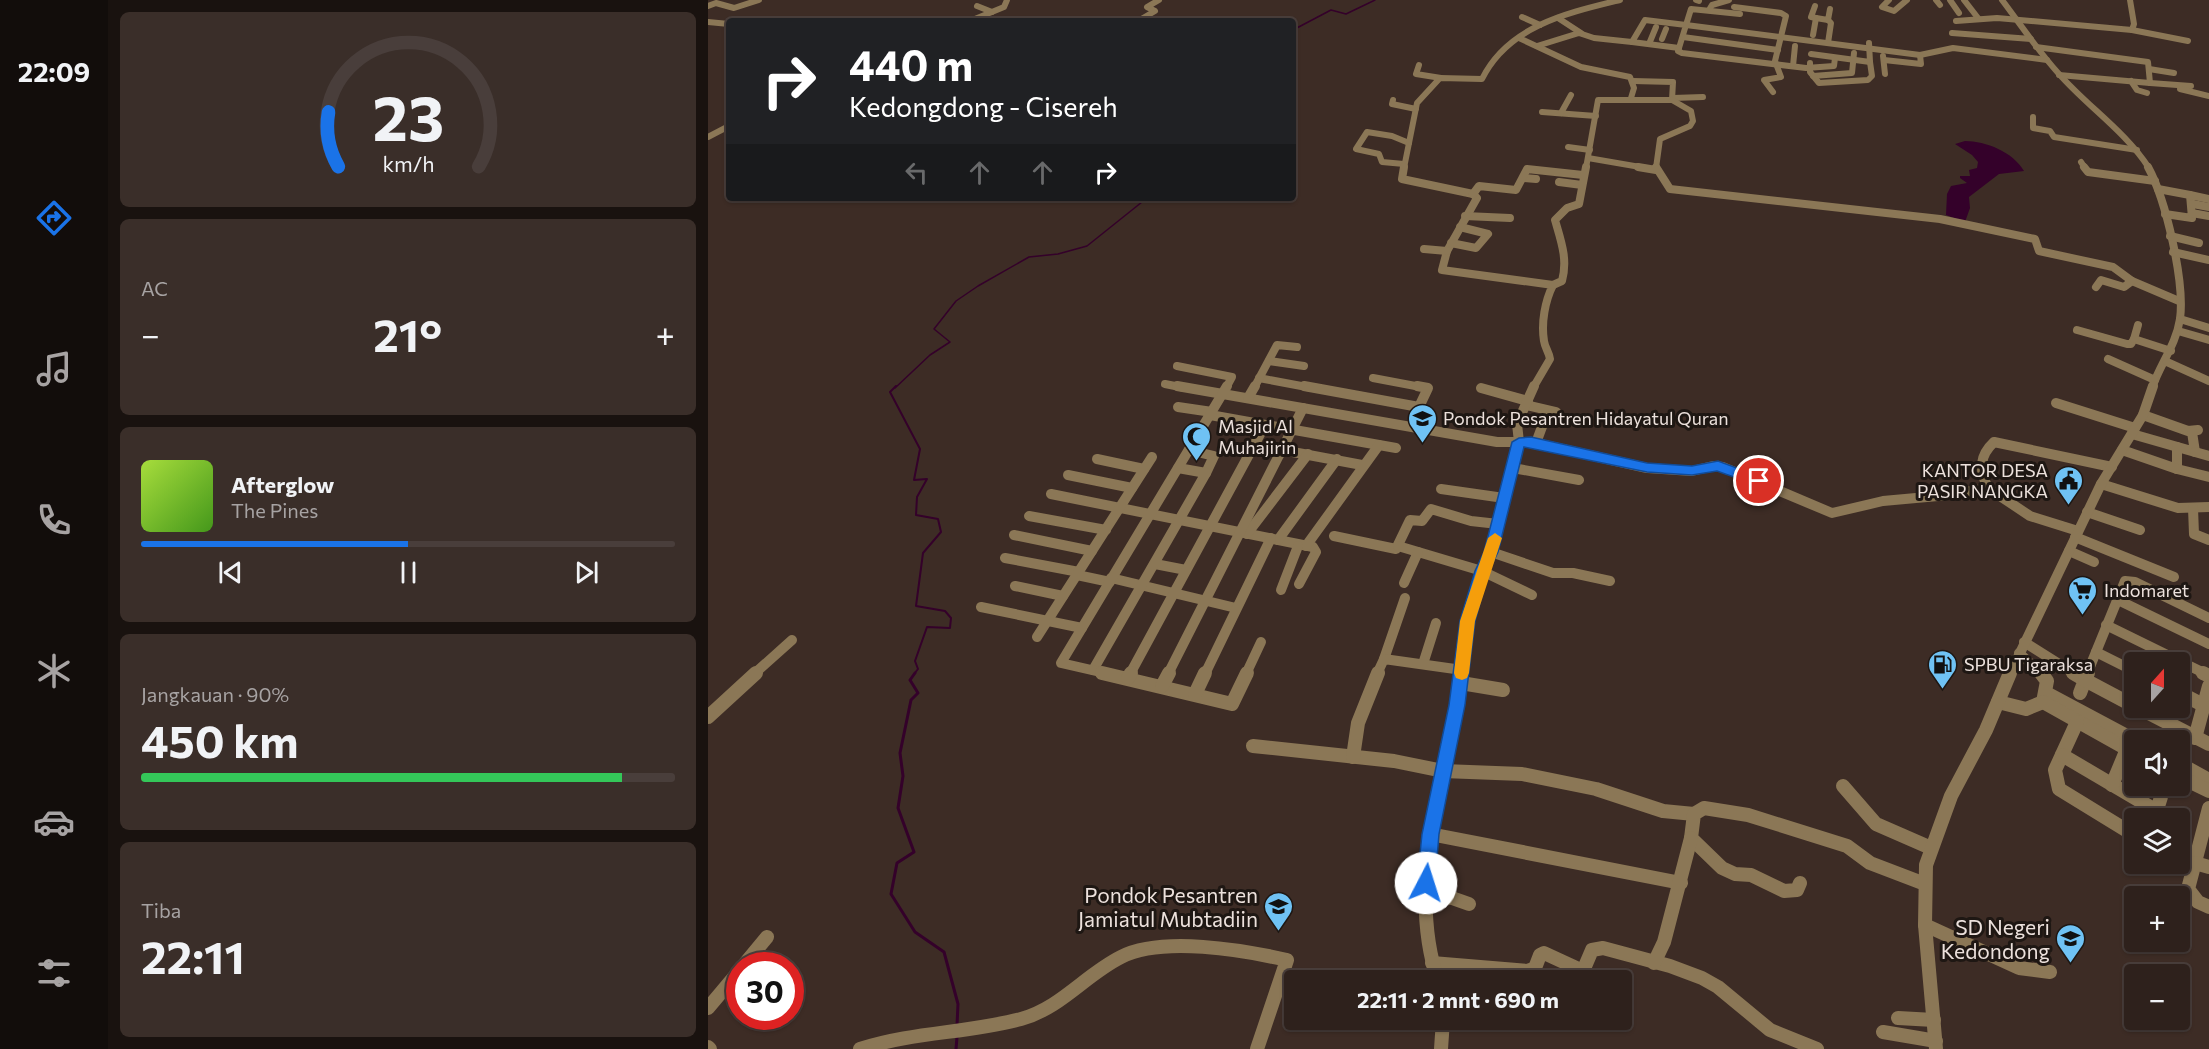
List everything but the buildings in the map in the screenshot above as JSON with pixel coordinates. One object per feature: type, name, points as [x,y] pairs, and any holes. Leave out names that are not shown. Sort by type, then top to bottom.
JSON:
[{"type":"street","points":[[709,11],[716,3],[734,8],[759,0]]},
{"type":"street","points":[[977,18],[1006,5],[1007,0]]},
{"type":"street","points":[[1143,18],[1155,11],[1147,7],[1159,0]]},
{"type":"street","points":[[1711,7],[1728,0]]},
{"type":"street","points":[[1889,0],[1882,7],[1894,11]]},
{"type":"street","points":[[1877,15],[1878,11],[1894,11],[1907,0]]},
{"type":"street","points":[[1950,0],[1959,13]]},
{"type":"street","points":[[1964,0],[1978,18]]},
{"type":"street","points":[[1883,1032],[1936,1045],[1925,925],[1926,866],[1931,848],[1951,796],[2087,512],[2101,484],[2143,415],[2155,380],[2167,362],[2180,319],[2179,280],[2165,214],[2156,185],[2137,150],[2059,75],[2002,0]]},
{"type":"street","points":[[2130,0],[2134,24],[2132,30]]},
{"type":"street","points":[[1419,65],[1416,74],[1482,80],[1500,50],[1540,25],[1598,5],[1622,2],[1630,4]]},
{"type":"street","points":[[977,6],[992,12]]},
{"type":"street","points":[[1815,6],[1811,17],[1828,20]]},
{"type":"street","points":[[1773,92],[1764,80],[1781,78],[1775,61],[1786,16],[1756,8],[1691,9],[1678,51],[1693,54],[1709,52],[1775,61],[1809,68],[1834,66],[1835,58]]},
{"type":"street","points":[[1640,25],[1666,29],[1739,20],[1741,9]]},
{"type":"street","points":[[1829,40],[1830,9]]},
{"type":"street","points":[[1522,17],[1540,25]]},
{"type":"street","points":[[1558,18],[1581,33],[1594,38],[1679,48]]},
{"type":"street","points":[[1813,35],[1816,18]]},
{"type":"street","points":[[1956,21],[1978,18],[2132,30],[2188,41]]},
{"type":"street","points":[[1632,42],[1645,20],[1716,29],[1735,35],[1780,41],[1835,58],[1869,49],[1920,55],[1953,48],[2047,60]]},
{"type":"street","points":[[708,22],[726,24]]},
{"type":"street","points":[[2019,22],[2045,26]]},
{"type":"street","points":[[1686,25],[1780,41],[1869,41],[1872,76],[1868,80],[1819,83],[1809,68],[1811,51]]},
{"type":"street","points":[[1686,25],[1698,39],[1713,41],[1735,35]]},
{"type":"street","points":[[1649,44],[1656,27]]},
{"type":"street","points":[[1662,39],[1666,29]]},
{"type":"street","points":[[1709,52],[1716,29]]},
{"type":"street","points":[[1537,46],[1581,33]]},
{"type":"street","points":[[1952,33],[2095,52],[2148,62],[2150,83]]},
{"type":"street","points":[[1780,41],[1813,35],[1829,40],[1870,62]]},
{"type":"street","points":[[1519,38],[1581,68],[1630,77],[1633,81],[1673,82],[1672,99]]},
{"type":"street","points":[[1693,54],[1698,39]]},
{"type":"street","points":[[1793,66],[1795,46]]},
{"type":"street","points":[[1811,51],[1854,53]]},
{"type":"street","points":[[1813,75],[1852,73],[1854,53]]},
{"type":"street","points":[[1885,74],[1884,58],[1921,64],[1920,55]]},
{"type":"street","points":[[2149,69],[2174,73]]},
{"type":"street","points":[[2059,75],[2172,85],[2209,96]]},
{"type":"street","points":[[1442,78],[1419,99],[1402,179],[1473,194],[1477,198],[1449,247],[1441,269],[1553,285],[1562,281],[1565,272],[1561,236],[1555,220],[1567,208],[1579,204],[1600,99],[1703,97]]},
{"type":"street","points":[[1631,98],[1633,81]]},
{"type":"street","points":[[2131,81],[2137,90],[2147,93]]},
{"type":"street","points":[[2172,85],[2181,83],[2191,86]]},
{"type":"street","points":[[1561,113],[1571,95]]},
{"type":"street","points":[[1672,99],[1691,111],[1693,121],[1680,131],[1661,137],[1656,170],[1665,185],[1677,191],[1907,214],[2034,239],[2039,251],[2113,267],[2132,281],[2179,301]]},
{"type":"street","points":[[1393,100],[1392,104],[1399,107],[1416,109]]},
{"type":"street","points":[[1542,112],[1596,116]]},
{"type":"street","points":[[2033,117],[2033,128],[2050,131],[2054,137],[2092,142],[2102,147],[2137,150]]},
{"type":"street","points":[[708,137],[726,128]]},
{"type":"street","points":[[1404,164],[1382,162],[1379,154],[1356,149],[1367,132],[1392,136],[1409,143]]},
{"type":"street","points":[[1568,147],[1656,170]]},
{"type":"street","points":[[2081,162],[2093,182]]},
{"type":"street","points":[[1473,194],[1479,186],[1516,190],[1527,169],[1583,175]]},
{"type":"street","points":[[2088,172],[2156,185],[2209,199]]},
{"type":"street","points":[[1524,178],[1536,179]]},
{"type":"street","points":[[1559,182],[1582,185]]},
{"type":"street","points":[[2165,214],[2191,219],[2193,208],[2190,195]]},
{"type":"street","points":[[2193,208],[2209,207]]},
{"type":"street","points":[[2193,208],[2209,216]]},
{"type":"street","points":[[1465,216],[1510,218]]},
{"type":"street","points":[[1424,249],[1476,248],[1488,234],[1460,227]]},
{"type":"street","points":[[2170,236],[2199,243]]},
{"type":"street","points":[[2173,252],[2209,260]]},
{"type":"street","points":[[2096,288],[2101,280],[2124,287],[2132,281]]},
{"type":"street","points":[[1434,970],[1425,895],[1430,834],[1461,677],[1467,621],[1482,571],[1491,552],[1519,442],[1514,428],[1550,356],[1544,343],[1544,324],[1553,285]]},
{"type":"street","points":[[2180,319],[2209,328]]},
{"type":"street","points":[[2077,330],[2131,344],[2138,325]]},
{"type":"street","points":[[2178,331],[2209,340]]},
{"type":"street","points":[[2134,339],[2171,351]]},
{"type":"street","points":[[1248,398],[1278,345],[1297,347]]},
{"type":"street","points":[[2108,359],[2155,380]]},
{"type":"street","points":[[1269,361],[1304,366]]},
{"type":"street","points":[[2167,362],[2209,381]]},
{"type":"street","points":[[1177,366],[1232,376],[1061,663],[1233,703],[1261,642]]},
{"type":"street","points":[[1259,378],[1419,407]]},
{"type":"street","points":[[1372,378],[1428,387],[1410,426]]},
{"type":"street","points":[[1165,384],[1497,442],[1536,443],[1647,468],[1692,471],[1723,467],[1833,513],[1883,501],[1949,495],[1988,488]]},
{"type":"street","points":[[1481,388],[1556,412]]},
{"type":"street","points":[[1334,413],[1344,393]]},
{"type":"street","points":[[2056,403],[2177,447],[2209,456]]},
{"type":"street","points":[[1178,407],[1396,448]]},
{"type":"street","points":[[1162,686],[1204,601],[1244,533],[1303,408]]},
{"type":"street","points":[[2143,415],[2195,430],[2195,452]]},
{"type":"street","points":[[1536,443],[1543,424]]},
{"type":"street","points":[[1128,678],[1265,425]]},
{"type":"street","points":[[2112,467],[1994,442],[1983,452],[1980,460],[1982,477],[1988,488],[2030,516],[2175,577]]},
{"type":"street","points":[[1281,590],[1302,546],[1379,445]]},
{"type":"street","points":[[2177,447],[2177,469]]},
{"type":"street","points":[[1253,448],[1308,454],[1362,465]]},
{"type":"street","points":[[1093,670],[1143,586],[1214,456],[1189,450]]},
{"type":"street","points":[[2122,450],[2177,469],[2209,477]]},
{"type":"street","points":[[1244,533],[1308,454]]},
{"type":"street","points":[[1037,637],[1152,457]]},
{"type":"street","points":[[1097,459],[1144,469]]},
{"type":"street","points":[[1195,694],[1236,608],[1274,539],[1337,459]]},
{"type":"street","points":[[1178,468],[1206,473]]},
{"type":"street","points":[[1513,468],[1579,480]]},
{"type":"street","points":[[1068,475],[1132,488]]},
{"type":"street","points":[[2101,484],[2178,508],[2209,507]]},
{"type":"street","points":[[1441,489],[1504,498]]},
{"type":"street","points":[[1051,494],[1314,547],[1316,552],[1299,584]]},
{"type":"street","points":[[2193,508],[2194,534],[2209,540]]},
{"type":"street","points":[[1398,546],[1410,520],[1422,521],[1429,510],[1471,521],[1498,524]]},
{"type":"street","points":[[2087,512],[2140,530]]},
{"type":"street","points":[[1029,516],[1106,530]]},
{"type":"street","points":[[1014,535],[1092,551]]},
{"type":"street","points":[[1334,536],[1393,548],[1398,546],[1482,571],[1532,594]]},
{"type":"street","points":[[2069,551],[2094,562]]},
{"type":"street","points":[[1404,583],[1418,552]]},
{"type":"street","points":[[1491,552],[1553,573],[1573,573],[1610,581]]},
{"type":"street","points":[[1005,558],[1143,586],[1236,608]]},
{"type":"street","points":[[1155,564],[1186,570]]},
{"type":"street","points":[[2080,693],[2125,581],[2128,580],[2209,618]]},
{"type":"street","points":[[1015,586],[1063,596]]},
{"type":"street","points":[[1353,757],[1366,698],[1384,659],[1405,598]]},
{"type":"street","points":[[2118,600],[2209,644]]},
{"type":"street","points":[[981,606],[1082,628]]},
{"type":"street","points":[[1423,664],[1436,623]]},
{"type":"street","points":[[2106,625],[2209,676]]},
{"type":"street","points":[[708,716],[792,640]]},
{"type":"street","points":[[2021,647],[2046,652],[2056,663],[2124,701]]},
{"type":"street","points":[[1998,702],[2022,710],[2034,709],[2044,698],[2047,681],[2021,647]]},
{"type":"street","points":[[2096,652],[2124,666]]},
{"type":"street","points":[[1384,659],[1423,664],[1503,690]]},
{"type":"street","points":[[2195,738],[2209,686]]},
{"type":"street","points":[[2044,698],[2077,722],[2124,744]]},
{"type":"street","points":[[2044,698],[2124,743]]},
{"type":"street","points":[[2190,698],[2203,705]]},
{"type":"street","points":[[2158,718],[2209,744]]},
{"type":"street","points":[[2077,722],[2055,770],[2061,791],[2124,829]]},
{"type":"street","points":[[1253,746],[1394,761],[1443,771],[1522,774],[1589,788],[1663,811],[1694,814],[1704,808],[1758,818],[1847,846],[1870,863],[1925,884]]},
{"type":"street","points":[[2061,755],[2146,808]]},
{"type":"street","points":[[2112,785],[2124,763]]},
{"type":"street","points":[[2190,770],[2209,780]]},
{"type":"street","points":[[2190,782],[2209,791]]},
{"type":"street","points":[[1843,786],[1876,824],[1931,848]]},
{"type":"street","points":[[2158,808],[2161,797]]},
{"type":"street","points":[[2209,808],[2207,828],[2195,863],[2189,893],[2198,902],[2209,907]]},
{"type":"street","points":[[1654,963],[1664,942],[1681,883],[1694,814]]},
{"type":"street","points":[[1430,834],[1681,883]]},
{"type":"street","points":[[1691,838],[1718,865],[1735,874],[1751,874],[1784,891],[1797,890],[1800,883]]},
{"type":"street","points":[[2195,863],[2209,867]]},
{"type":"street","points":[[1425,895],[1445,896],[1469,904]]},
{"type":"street","points":[[1925,925],[2019,968],[2050,972]]},
{"type":"street","points":[[755,952],[767,937]]},
{"type":"street","points":[[1432,963],[1528,971],[1535,968],[1540,955],[1544,953],[1583,971],[1592,950],[1599,947],[1670,966],[1712,983],[1770,1030],[1817,1049]]},
{"type":"street","points":[[860,1049],[921,1033],[1023,1018],[1076,992],[1129,953],[1140,950],[1183,949],[1253,952],[1287,960],[1257,1049]]},
{"type":"street","points":[[708,1008],[726,987]]},
{"type":"street","points":[[1898,1018],[1934,1020]]},
{"type":"street","points":[[1441,1049],[1442,1030]]},
{"type":"shaded area","points":[[1965,141],[1990,145],[2006,153],[2024,171],[1999,174],[1969,197],[1970,208],[1965,222],[1946,215],[1947,194],[1951,186],[1967,183],[1960,176],[1970,176],[1969,170],[1977,168],[1978,162],[1972,155],[1955,144]]},
{"type":"waterway","points":[[1296,28],[1331,10],[1346,14],[1375,0]]},
{"type":"waterway","points":[[895,388],[930,355],[950,342],[934,329],[956,301],[1029,257],[1058,254],[1087,246],[1143,201]]},
{"type":"waterway","points":[[896,386],[890,392],[920,449],[914,480],[927,479],[917,497],[916,515],[938,519],[941,532],[923,553],[916,606],[945,611],[951,618],[950,628],[927,627],[915,661],[918,669],[914,674]]},
{"type":"waterway","points":[[915,673],[910,680],[918,693],[911,700],[900,753],[903,776],[898,808],[914,852],[897,863],[891,894],[915,932],[944,952],[958,1004],[957,1025]]},
{"type":"waterway","points":[[956,1049],[957,1037]]},
{"type":"slow traffic","points":[[1462,673],[1467,621],[1479,579],[1495,538]]},
{"type":"place","name":"Pondok Pesantren Hidayatul Quran","points":[[1422,444]]},
{"type":"place","name":"Masjid Al Muhajirin","points":[[1197,462]]},
{"type":"place","name":"KANTOR DESA PASIR NANGKA","points":[[2069,506]]},
{"type":"place","name":"Indomaret","points":[[2083,616]]},
{"type":"place","name":"SPBU Tigaraksa","points":[[1943,690]]},
{"type":"place","name":"Pondok Pesantren Jamiatul Mubtadiin","points":[[1279,932]]},
{"type":"place","name":"SD Negeri Kedondong","points":[[2071,964]]},
{"type":"route","points":[[1426,883],[1430,834],[1461,683],[1467,621],[1479,579],[1491,552],[1519,442],[1531,442],[1647,468],[1692,471],[1718,466],[1759,481]]}]
